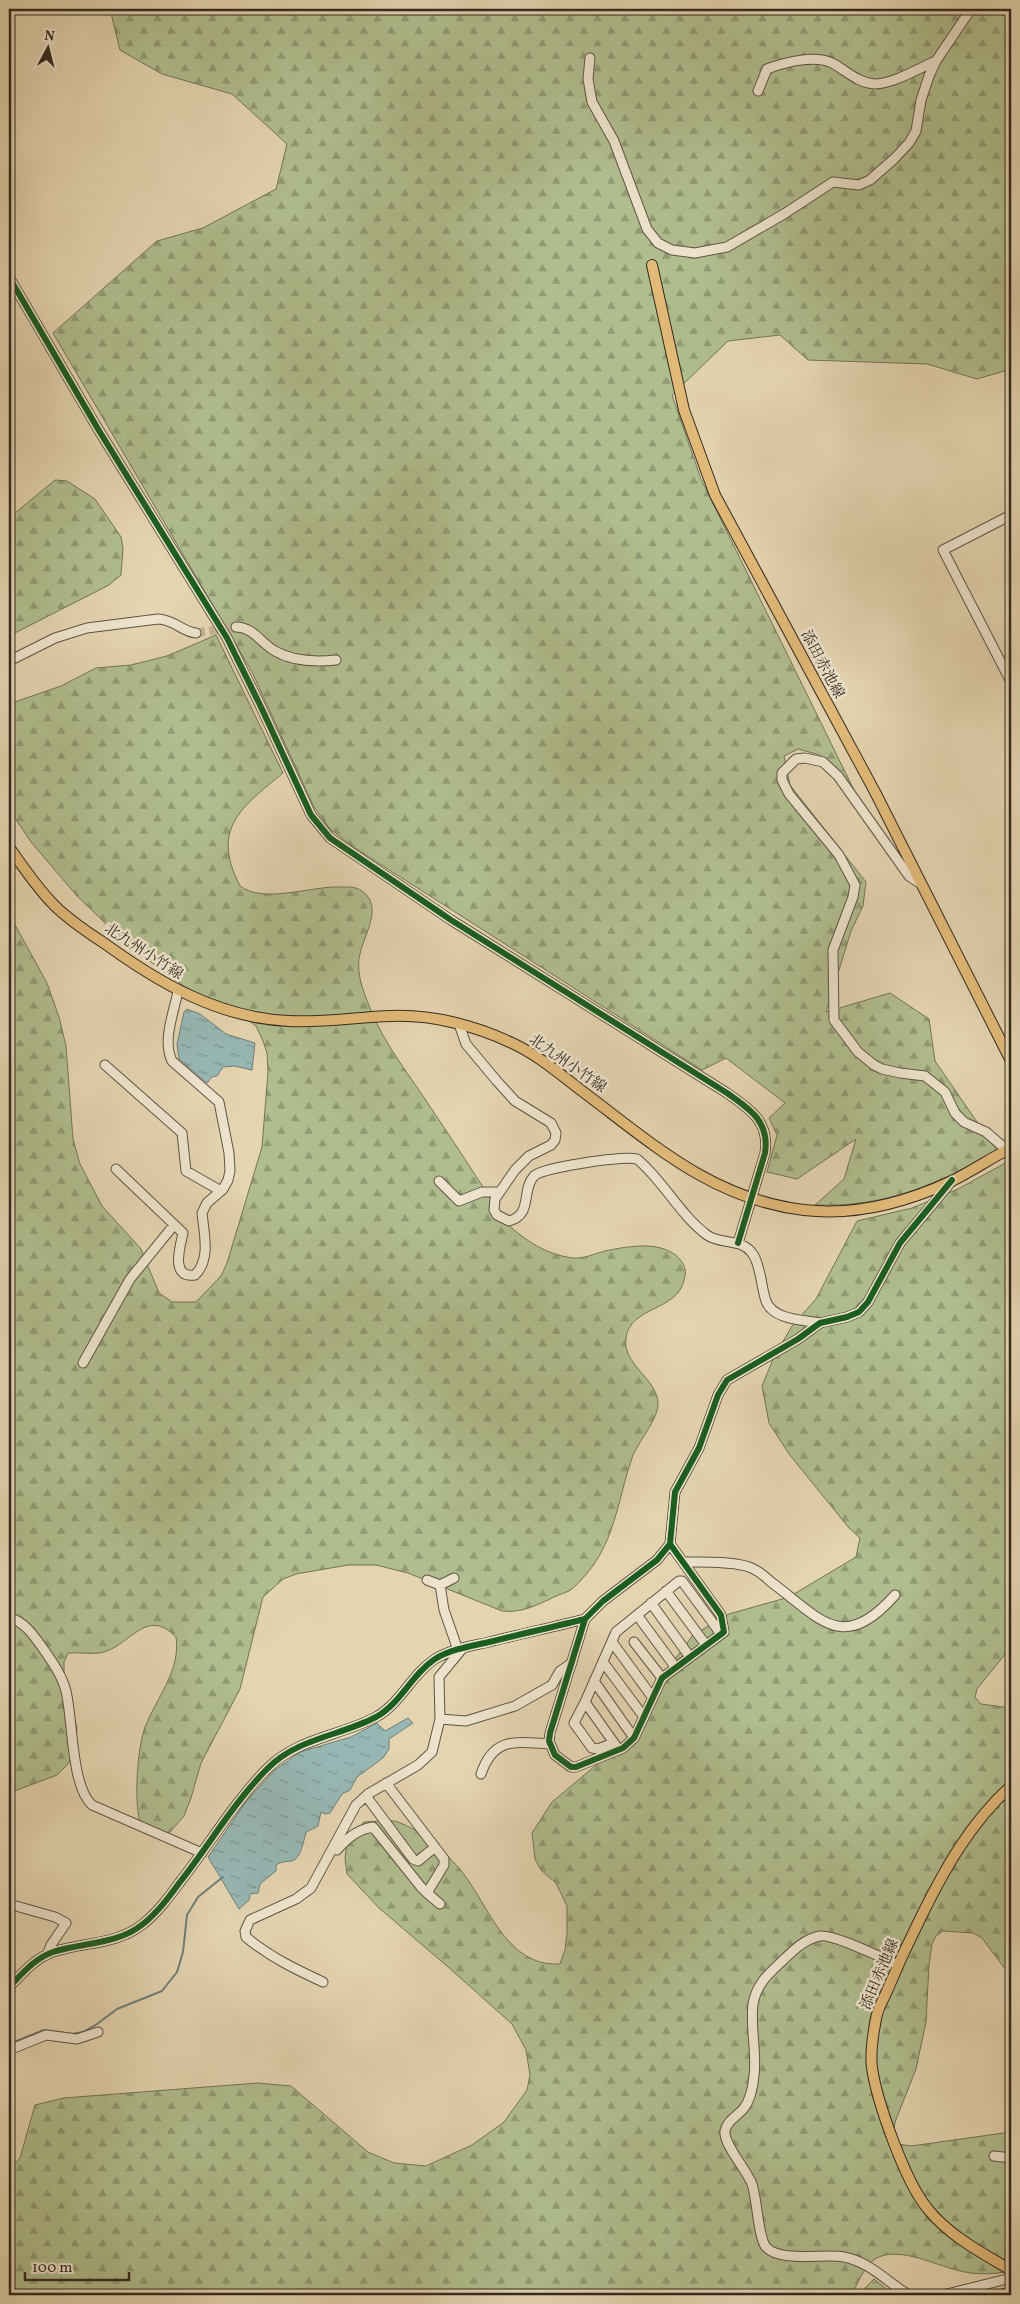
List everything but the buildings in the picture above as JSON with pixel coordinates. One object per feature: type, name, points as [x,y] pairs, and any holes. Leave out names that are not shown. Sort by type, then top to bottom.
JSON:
[{"type":"main road","name":"添田赤池線","points":[[652,265],[684,410],[715,495],[875,792],[1011,1060]]},
{"type":"main road","name":"北九州小竹線","points":[[9,847],[55,906],[138,968],[178,991],[217,1006],[260,1018],[290,1021],[394,1016],[426,1018],[459,1024],[513,1043],[531,1054],[686,1168],[715,1185],[751,1199],[806,1210],[847,1212],[902,1200],[952,1180],[1009,1149]]},
{"type":"main road","name":"添田赤池線","points":[[1011,1786],[991,1806],[947,1864],[898,1965],[876,2016],[872,2066],[877,2096],[907,2172],[926,2207],[945,2226],[985,2255],[1011,2270]]},
{"type":"street","points":[[590,58],[588,79],[592,102],[614,142],[647,229],[658,243],[672,250],[695,253],[727,247],[784,214],[833,182],[859,185],[870,180],[894,159],[909,143],[916,131],[920,100],[936,61],[971,9]]},
{"type":"street","points":[[758,91],[767,69],[777,65],[821,60],[834,64],[852,77],[878,84],[908,74],[936,61]]},
{"type":"street","points":[[9,277],[98,428],[227,638],[311,815],[330,838],[451,920],[749,1108],[761,1124],[767,1138],[766,1153],[738,1243]]},
{"type":"street","points":[[1011,514],[943,550],[1011,682]]},
{"type":"street","points":[[9,662],[55,638],[87,628],[168,619],[185,630],[196,633]]},
{"type":"street","points":[[236,628],[246,628],[275,651],[288,656],[321,662],[336,660]]},
{"type":"street","points":[[921,884],[909,876],[838,776],[823,762],[796,759],[786,767],[782,773],[782,780],[789,794],[834,848],[855,884],[853,896],[832,950],[835,981],[833,1016],[838,1027],[858,1052],[882,1070],[925,1076],[931,1079],[945,1092],[956,1113],[964,1122],[986,1132],[1009,1149]]},
{"type":"street","points":[[116,1169],[134,1184],[183,1233],[178,1260],[180,1268],[183,1274],[189,1276],[196,1275],[204,1262],[206,1252],[203,1208],[221,1191],[228,1180],[230,1161],[219,1102],[172,1061],[168,1053],[168,1043],[178,991]]},
{"type":"street","points":[[459,1024],[466,1044],[496,1080],[515,1101],[551,1123],[556,1133],[555,1140],[551,1145],[522,1163],[499,1192],[495,1199],[494,1210],[497,1216],[510,1221],[521,1215],[532,1179],[542,1171],[629,1157],[637,1159],[691,1221],[708,1236],[738,1243],[752,1252],[756,1258],[766,1301],[770,1308],[776,1313],[792,1318],[820,1323]]},
{"type":"street","points":[[105,1064],[182,1133],[186,1171],[221,1191]]},
{"type":"street","points":[[670,1544],[685,1562],[721,1615],[724,1632],[662,1678],[634,1738],[576,1768],[571,1767],[555,1755],[550,1744],[552,1725],[585,1619],[603,1601],[657,1560],[670,1544],[675,1492],[699,1448],[718,1395],[727,1380],[820,1323],[859,1312],[868,1302],[900,1243],[952,1180]]},
{"type":"street","points":[[439,1181],[459,1201],[482,1192],[499,1192]]},
{"type":"street","points":[[83,1363],[130,1279],[174,1225]]},
{"type":"street","points":[[685,1562],[748,1566],[777,1586],[819,1620],[831,1625],[851,1626],[863,1623],[879,1612],[895,1595]]},
{"type":"street","points":[[427,1580],[440,1585],[454,1578]]},
{"type":"street","points":[[617,1747],[592,1748],[574,1723],[616,1632],[679,1581],[685,1583],[721,1634]]},
{"type":"street","points":[[440,1585],[444,1610],[460,1649]]},
{"type":"street","points":[[666,1591],[706,1646]]},
{"type":"street","points":[[652,1603],[690,1657]]},
{"type":"street","points":[[637,1615],[676,1668]]},
{"type":"street","points":[[9,1617],[28,1628],[63,1682],[72,1722],[78,1776],[87,1800],[92,1805],[202,1853]]},
{"type":"street","points":[[9,1987],[32,1964],[47,1955],[120,1937],[140,1926],[161,1907],[238,1802],[269,1767],[286,1753],[303,1743],[359,1725],[377,1716],[398,1700],[424,1669],[436,1658],[460,1649],[585,1619]]},
{"type":"street","points":[[612,1642],[653,1698]]},
{"type":"street","points":[[634,1642],[662,1678]]},
{"type":"street","points":[[323,1982],[254,1944],[246,1937],[245,1931],[250,1920],[296,1899],[311,1888],[356,1806],[366,1796],[418,1765],[432,1752],[440,1719],[439,1678],[460,1649]]},
{"type":"street","points":[[603,1662],[644,1717]]},
{"type":"street","points":[[440,1719],[466,1721],[514,1706],[552,1685],[560,1671],[572,1663]]},
{"type":"street","points":[[594,1681],[634,1738]]},
{"type":"street","points":[[584,1702],[617,1747]]},
{"type":"street","points":[[480,1774],[490,1754],[510,1742],[550,1744]]},
{"type":"street","points":[[386,1783],[444,1859],[444,1865],[427,1893]]},
{"type":"street","points":[[366,1796],[413,1859],[418,1861],[435,1847]]},
{"type":"street","points":[[329,1855],[337,1851],[344,1842],[359,1832],[373,1827],[427,1893],[440,1904]]},
{"type":"street","points":[[16,1906],[66,1923],[51,1944],[47,1955]]},
{"type":"street","points":[[898,1965],[834,1938],[820,1936],[805,1942],[794,1950],[768,1974],[756,1991],[753,2007],[756,2064],[752,2090],[745,2107],[728,2124],[725,2132],[727,2141],[752,2185],[766,2247],[779,2254],[793,2256],[821,2254],[844,2257],[878,2272],[909,2295]]},
{"type":"street","points":[[9,1972],[16,1980]]},
{"type":"street","points":[[9,2050],[46,2035],[77,2038],[98,2032]]},
{"type":"street","points":[[994,2156],[1011,2158]]},
{"type":"street","points":[[944,2295],[1011,2278]]},
{"type":"green space","points":[[110,9],[1011,9],[1011,369],[977,379],[927,364],[808,360],[780,335],[728,341],[672,395],[701,479],[855,792],[820,755],[798,749],[784,756],[790,785],[866,882],[863,906],[851,931],[826,1012],[890,993],[929,1019],[935,1061],[997,1151],[953,1174],[910,1192],[865,1202],[815,1205],[844,1179],[856,1139],[797,1179],[767,1172],[777,1135],[769,1118],[785,1103],[726,1058],[702,1070],[355,848],[330,829],[314,807],[252,672],[53,333],[157,241],[203,228],[276,189],[287,144],[232,94],[162,74],[120,50]]},
{"type":"green space","points":[[55,480],[67,481],[95,499],[121,537],[123,548],[121,575],[109,585],[9,636],[9,518]]},
{"type":"green space","points":[[216,635],[283,773],[243,808],[235,820],[230,834],[228,849],[240,886],[262,894],[288,893],[328,887],[351,887],[359,889],[368,897],[372,905],[372,913],[360,954],[359,971],[371,1012],[399,1061],[506,1223],[513,1230],[545,1250],[572,1258],[625,1247],[657,1247],[675,1255],[682,1262],[685,1273],[680,1290],[673,1298],[636,1320],[629,1328],[626,1348],[634,1364],[647,1379],[656,1395],[657,1410],[632,1458],[608,1538],[592,1567],[580,1581],[569,1591],[537,1605],[526,1609],[502,1611],[408,1573],[376,1565],[348,1565],[296,1574],[283,1579],[263,1597],[240,1689],[201,1763],[184,1816],[170,1832],[163,1835],[144,1833],[140,1824],[137,1796],[138,1765],[142,1737],[150,1716],[172,1672],[177,1649],[176,1637],[166,1629],[156,1626],[148,1626],[139,1630],[114,1648],[104,1652],[68,1653],[64,1662],[64,1676],[77,1728],[74,1751],[68,1764],[57,1775],[9,1793],[9,914],[47,983],[59,1017],[66,1046],[73,1139],[80,1164],[102,1206],[141,1249],[159,1293],[172,1302],[196,1302],[221,1276],[227,1263],[262,1147],[268,1072],[267,1053],[256,1026],[245,1018],[185,987],[128,945],[77,896],[31,842],[9,809],[9,704],[61,686],[96,668],[131,665],[167,656]]},
{"type":"green space","points":[[1011,1160],[1011,1647],[977,1689],[975,1697],[981,1704],[1011,1708],[1011,1977],[982,1938],[973,1933],[943,1931],[936,1936],[932,1944],[929,1965],[926,2022],[916,2069],[894,2129],[898,2144],[911,2146],[1011,2132],[1011,2271],[988,2274],[971,2273],[907,2255],[885,2255],[875,2259],[867,2266],[852,2295],[9,2295],[9,2171],[20,2158],[35,2105],[64,2098],[258,2083],[291,2086],[368,2152],[394,2163],[426,2166],[472,2145],[504,2122],[527,2090],[530,2075],[526,2050],[512,2024],[379,1908],[347,1874],[345,1859],[347,1841],[364,1822],[394,1821],[415,1830],[445,1853],[458,1867],[511,1944],[525,1955],[541,1962],[560,1964],[565,1950],[567,1934],[567,1906],[556,1883],[541,1870],[535,1859],[532,1833],[552,1802],[632,1735],[659,1693],[676,1658],[693,1635],[729,1614],[789,1597],[856,1557],[860,1538],[849,1528],[789,1454],[769,1423],[762,1386],[774,1357],[792,1326],[816,1299],[857,1221],[912,1208],[958,1189]]},
{"type":"green space","points":[[874,2279],[894,2295],[858,2295]]},
{"type":"green space","points":[[1011,2287],[1011,2295],[972,2295]]},
{"type":"water","points":[[187,1009],[200,1014],[226,1034],[255,1043],[252,1070],[234,1066],[223,1067],[217,1076],[212,1077],[207,1083],[179,1059],[177,1044],[184,1012]]},
{"type":"water","points":[[408,1718],[413,1723],[389,1739],[389,1749],[383,1758],[357,1777],[350,1790],[342,1794],[330,1813],[325,1814],[321,1812],[318,1826],[306,1832],[298,1857],[292,1861],[276,1865],[276,1871],[260,1884],[258,1893],[250,1894],[249,1900],[239,1909],[208,1857],[245,1803],[275,1770],[300,1752],[351,1737],[377,1723],[385,1731]]},
{"type":"waterway","points":[[9,2044],[44,2030],[72,2034],[83,2032],[117,2009],[162,1991],[177,1972],[183,1952],[187,1915],[198,1897],[223,1877]]},
{"type":"tunnel","points":[[196,633],[236,627]]},
{"type":"cycle path","points":[[9,277],[98,429],[227,638],[311,815],[330,838],[451,920],[727,1093],[756,1117],[764,1133],[766,1142],[765,1153],[738,1243]]},
{"type":"cycle path","points":[[670,1544],[721,1615],[724,1632],[662,1678],[634,1738],[623,1748],[576,1767],[571,1767],[555,1755],[549,1741],[585,1619],[603,1601],[657,1560],[670,1544],[675,1492],[699,1448],[718,1395],[727,1380],[798,1339],[820,1323],[847,1317],[859,1312],[868,1302],[900,1243],[952,1180]]},
{"type":"cycle path","points":[[9,1987],[29,1967],[46,1955],[122,1936],[143,1924],[167,1899],[244,1795],[268,1768],[292,1750],[376,1717],[393,1704],[427,1665],[441,1656],[462,1648],[585,1619]]}]
